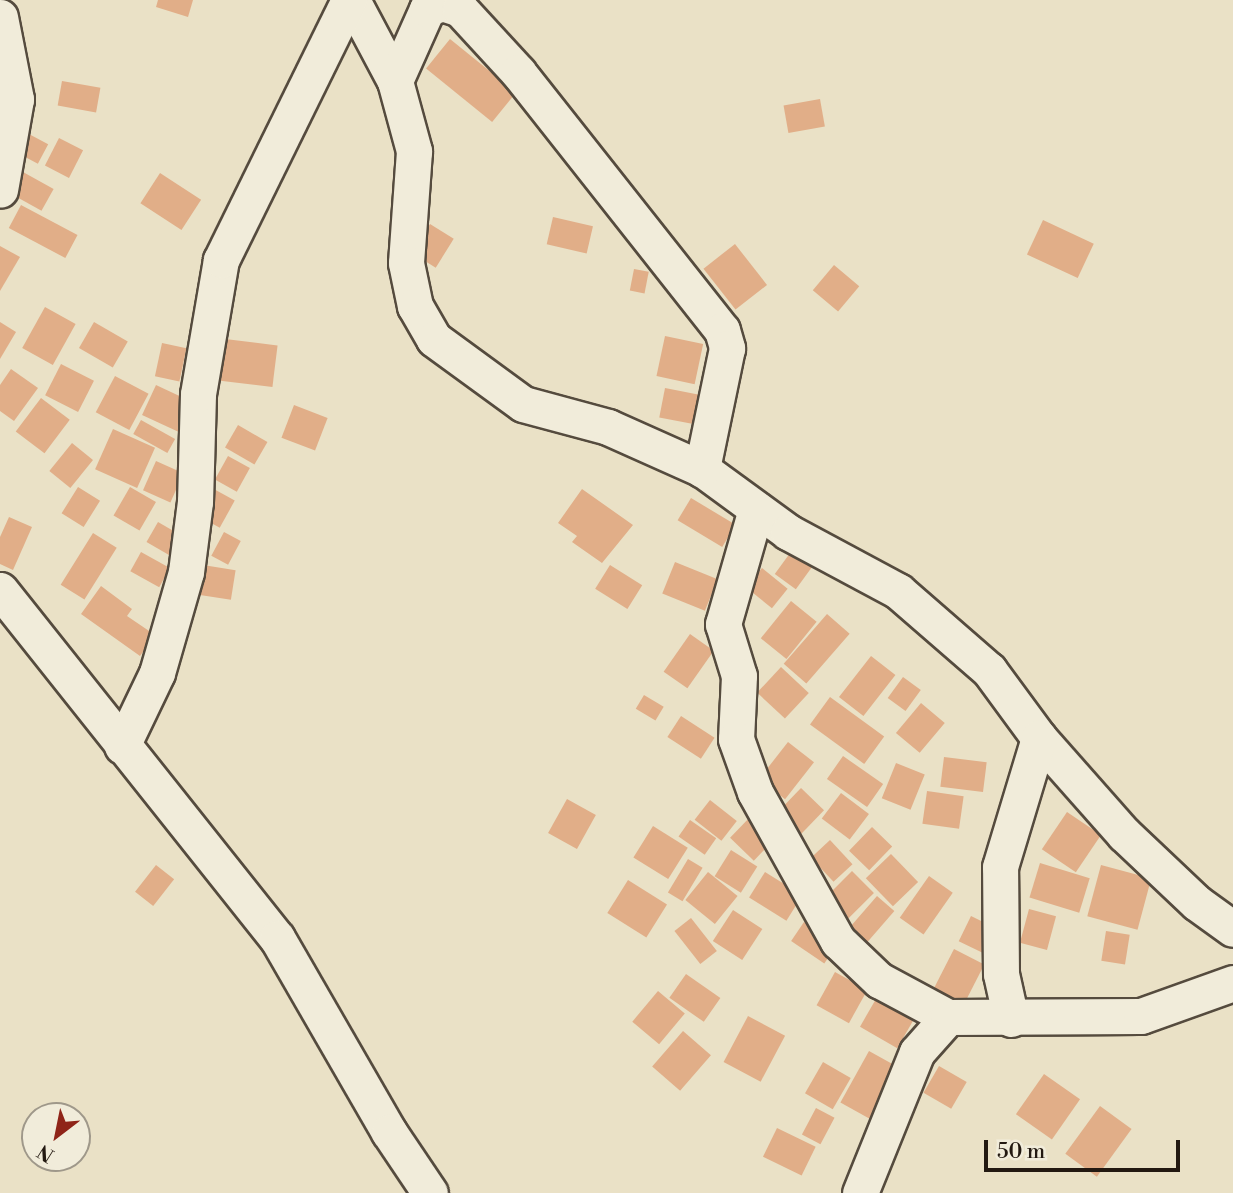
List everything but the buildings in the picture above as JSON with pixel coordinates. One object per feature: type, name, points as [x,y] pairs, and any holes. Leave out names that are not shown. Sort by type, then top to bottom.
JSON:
[{"type":"street","points":[[350,0],[395,81],[414,151],[406,263],[415,306],[434,339],[523,404],[608,427],[702,469],[788,532],[898,591],[989,670],[1039,738],[1124,834],[1197,903],[1233,929]]},
{"type":"street","points":[[122,746],[157,673],[186,572],[195,502],[198,394],[220,260],[350,0]]},
{"type":"street","points":[[395,81],[427,9],[442,3],[460,9],[527,82],[722,330],[727,348],[702,469]]},
{"type":"street","points":[[0,17],[16,99],[0,190]]},
{"type":"street","points":[[756,509],[723,624],[739,676],[736,739],[755,792],[838,942],[878,980],[948,1017],[1011,1019],[1141,1016],[1233,983]]},
{"type":"street","points":[[0,590],[276,938],[430,1193]]},
{"type":"street","points":[[1011,1019],[1001,974],[1000,866],[1039,738]]},
{"type":"street","points":[[860,1193],[917,1052],[948,1017]]}]
